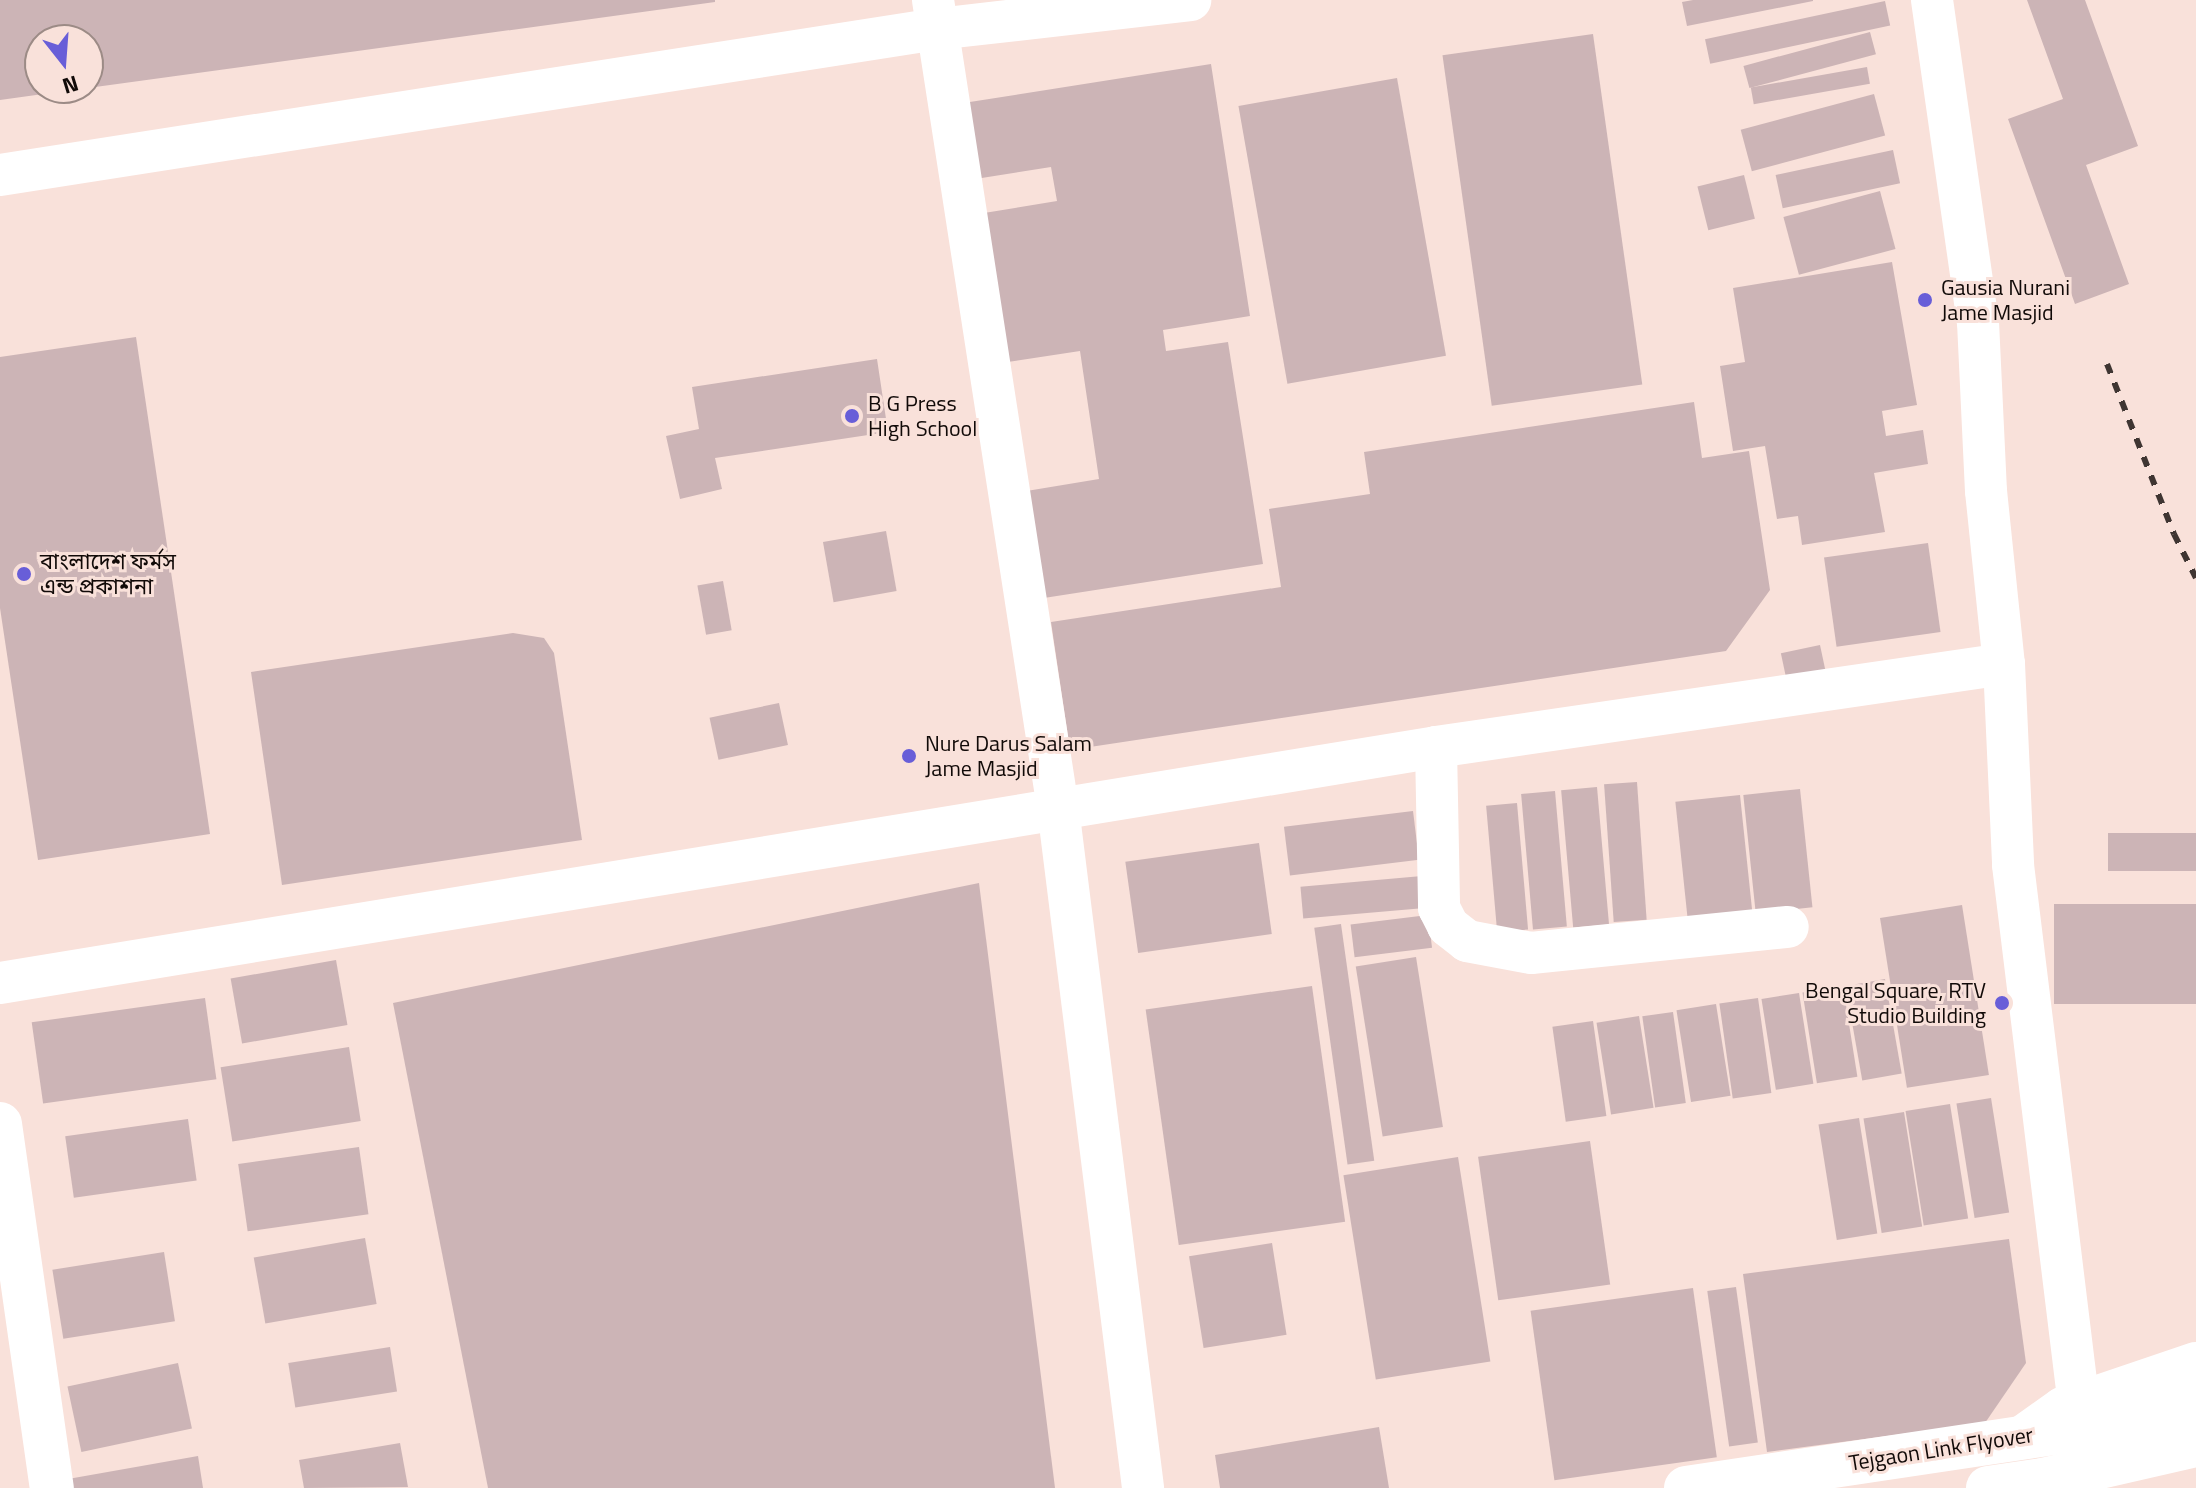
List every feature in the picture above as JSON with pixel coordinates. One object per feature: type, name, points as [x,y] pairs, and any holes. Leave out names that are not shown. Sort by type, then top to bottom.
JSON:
[{"type":"main road","points":[[0,1124],[52,1488]]},
{"type":"main road","points":[[2025,1436],[2063,1409],[2196,1364]]},
{"type":"main road","points":[[36,1374],[55,1389],[65,1408],[78,1488]]},
{"type":"main road","name":"Tejgaon Link Flyover","points":[[1686,1488],[2121,1423],[2196,1407]]},
{"type":"main road","name":"Tejgaon Link Flyover","points":[[1988,1488],[2043,1480],[2196,1445]]},
{"type":"street","points":[[0,175],[935,15],[1190,0]]},
{"type":"street","points":[[1932,0],[1978,322],[1986,491],[2004,664],[2013,865],[2089,1488]]},
{"type":"street","points":[[935,15],[1058,808],[1143,1488]]},
{"type":"street","points":[[0,983],[1436,747],[2004,664]]},
{"type":"street","points":[[1436,747],[1439,908],[1448,926],[1467,941],[1531,953],[1788,927]]},
{"type":"building","points":[[0,0],[715,0],[104,86],[104,24],[24,24],[24,97],[0,100]]},
{"type":"building","points":[[2027,0],[2085,0],[2138,146],[2086,165],[2129,284],[2075,304],[2008,119],[2063,99]]},
{"type":"building","points":[[1813,1],[1687,26],[1682,2]]},
{"type":"building","points":[[1885,1],[1890,25],[1710,64],[1705,39]]},
{"type":"building","points":[[1870,32],[1876,54],[1749,88],[1743,66]]},
{"type":"building","points":[[1593,34],[1642,385],[1492,406],[1442,55]]},
{"type":"building","points":[[1211,64],[1250,316],[1163,330],[1166,351],[1228,342],[1263,564],[1031,600],[1015,493],[1099,479],[1080,351],[1001,363],[978,214],[1057,201],[1051,167],[969,180],[957,104]]},
{"type":"building","points":[[1867,67],[1870,84],[1754,104],[1751,87]]},
{"type":"building","points":[[1397,78],[1446,356],[1287,384],[1238,106]]},
{"type":"building","points":[[1874,94],[1885,136],[1752,171],[1741,130]]},
{"type":"building","points":[[1893,150],[1900,183],[1783,208],[1776,175]]},
{"type":"building","points":[[1744,175],[1755,219],[1708,230],[1697,187]]},
{"type":"building","points":[[1880,191],[1896,249],[1799,275],[1783,217]]},
{"type":"building","points":[[1892,262],[1917,405],[1882,411],[1886,436],[1923,430],[1928,464],[1874,473],[1885,532],[1802,545],[1798,516],[1777,519],[1765,446],[1733,451],[1720,366],[1745,362],[1733,288]]},
{"type":"building","points":[[136,337],[210,834],[38,860],[0,608],[0,357]]},
{"type":"building","points":[[877,359],[888,432],[715,458],[722,489],[680,499],[666,436],[699,429],[692,387]]},
{"type":"building","points":[[1694,402],[1702,458],[1749,451],[1770,590],[1726,651],[1070,750],[1051,622],[1281,587],[1269,509],[1370,494],[1364,452]]},
{"type":"building","points":[[886,531],[897,591],[834,602],[823,542]]},
{"type":"building","points":[[1928,543],[1941,632],[1837,647],[1824,558]]},
{"type":"building","points":[[723,581],[732,630],[706,635],[697,586]]},
{"type":"building","points":[[513,633],[544,638],[554,653],[582,840],[282,885],[251,672]]},
{"type":"building","points":[[1820,645],[1827,677],[1788,686],[1781,653]]},
{"type":"building","points":[[779,703],[788,745],[718,760],[710,718]]},
{"type":"building","points":[[1637,782],[1647,920],[1614,922],[1604,784]]},
{"type":"building","points":[[1597,787],[1609,924],[1573,928],[1561,790]]},
{"type":"building","points":[[1800,789],[1812,907],[1756,913],[1743,795]]},
{"type":"building","points":[[1555,791],[1567,926],[1533,929],[1521,794]]},
{"type":"building","points":[[1740,795],[1752,911],[1688,918],[1675,802]]},
{"type":"building","points":[[1517,803],[1528,930],[1497,932],[1486,806]]},
{"type":"building","points":[[1413,811],[1419,860],[1290,875],[1284,827]]},
{"type":"building","points":[[2108,833],[2196,833],[2196,871],[2108,871]]},
{"type":"building","points":[[1259,843],[1272,934],[1138,953],[1125,862]]},
{"type":"building","points":[[1422,876],[1425,908],[1303,919],[1300,887]]},
{"type":"building","points":[[979,883],[1055,1488],[488,1488],[393,1003]]},
{"type":"building","points":[[2054,904],[2196,904],[2196,1004],[2054,1004]]},
{"type":"building","points":[[1962,905],[1989,1075],[1907,1088],[1880,918]]},
{"type":"building","points":[[1428,915],[1432,948],[1355,957],[1351,925]]},
{"type":"building","points":[[1341,924],[1374,1161],[1348,1164],[1314,928]]},
{"type":"building","points":[[1416,957],[1443,1127],[1383,1136],[1356,967]]},
{"type":"building","points":[[336,960],[347,1025],[242,1044],[231,979]]},
{"type":"building","points":[[1885,979],[1902,1074],[1862,1080],[1846,986]]},
{"type":"building","points":[[1312,986],[1345,1222],[1179,1245],[1146,1009]]},
{"type":"building","points":[[1843,986],[1857,1077],[1817,1083],[1803,992]]},
{"type":"building","points":[[1799,993],[1813,1084],[1776,1090],[1761,999]]},
{"type":"building","points":[[205,998],[216,1079],[43,1104],[32,1022]]},
{"type":"building","points":[[1758,998],[1771,1093],[1733,1098],[1719,1003]]},
{"type":"building","points":[[1716,1004],[1731,1096],[1691,1102],[1676,1010]]},
{"type":"building","points":[[1673,1012],[1686,1103],[1655,1107],[1642,1016]]},
{"type":"building","points":[[1639,1016],[1654,1108],[1611,1115],[1597,1023]]},
{"type":"building","points":[[1593,1021],[1606,1116],[1566,1122],[1552,1027]]},
{"type":"building","points":[[349,1047],[361,1121],[232,1141],[221,1067]]},
{"type":"building","points":[[1991,1098],[2009,1213],[1975,1218],[1956,1103]]},
{"type":"building","points":[[1950,1104],[1968,1219],[1924,1226],[1906,1111]]},
{"type":"building","points":[[1904,1112],[1922,1227],[1882,1233],[1864,1118]]},
{"type":"building","points":[[1859,1118],[1877,1234],[1837,1240],[1819,1124]]},
{"type":"building","points":[[188,1119],[197,1180],[74,1198],[65,1136]]},
{"type":"building","points":[[1590,1141],[1610,1285],[1498,1300],[1478,1157]]},
{"type":"building","points":[[359,1147],[368,1214],[248,1231],[238,1164]]},
{"type":"building","points":[[1458,1157],[1490,1361],[1376,1380],[1343,1175]]},
{"type":"building","points":[[365,1238],[377,1304],[265,1324],[254,1258]]},
{"type":"building","points":[[2009,1239],[2026,1363],[1985,1423],[1767,1452],[1743,1274]]},
{"type":"building","points":[[1272,1243],[1287,1335],[1204,1348],[1189,1256]]},
{"type":"building","points":[[164,1252],[175,1321],[63,1339],[52,1270]]},
{"type":"building","points":[[1736,1287],[1758,1442],[1729,1447],[1707,1291]]},
{"type":"building","points":[[1693,1288],[1717,1457],[1554,1480],[1531,1311]]},
{"type":"building","points":[[390,1347],[397,1391],[295,1408],[288,1363]]},
{"type":"building","points":[[178,1363],[192,1429],[81,1452],[67,1386]]},
{"type":"building","points":[[1379,1427],[1389,1488],[1220,1488],[1215,1455]]},
{"type":"building","points":[[400,1443],[408,1487],[304,1488],[299,1460]]},
{"type":"building","points":[[198,1456],[203,1488],[70,1488],[68,1479]]},
{"type":"railway","points":[[2107,364],[2174,534],[2196,578]]},
{"type":"place","name":"Gausia Nurani Jame Masjid","points":[[1925,300]]},
{"type":"place","name":"B G Press High School","points":[[852,416]]},
{"type":"place","name":"বাংলাদেশ ফর্মস এন্ড প্রকাশনা","points":[[24,574]]},
{"type":"place","name":"Nure Darus Salam Jame Masjid","points":[[909,756]]},
{"type":"place","name":"Bengal Square, RTV Studio Building","points":[[2002,1003]]}]
